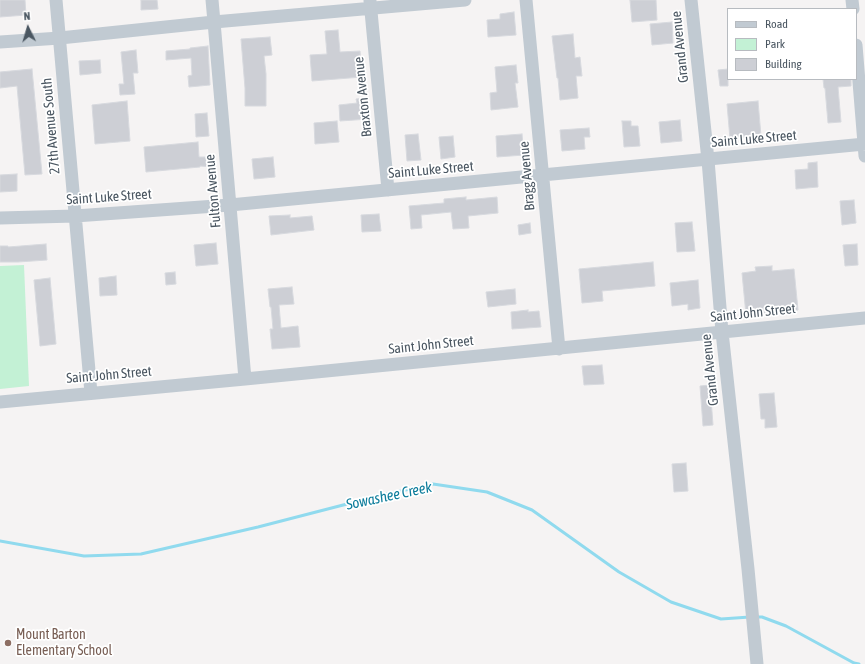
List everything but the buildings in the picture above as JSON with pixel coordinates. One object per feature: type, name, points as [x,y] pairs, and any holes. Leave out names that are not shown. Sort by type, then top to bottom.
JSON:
[{"type":"street","name":"27th Avenue South","points":[[56,0],[91,393]]},
{"type":"street","name":"Fulton Avenue","points":[[212,0],[245,379]]},
{"type":"street","points":[[0,42],[60,38],[370,4],[465,0]]},
{"type":"street","name":"Bragg Avenue","points":[[526,0],[559,349]]},
{"type":"street","name":"Grand Avenue","points":[[691,0],[708,160],[722,332],[757,664]]},
{"type":"street","name":"Braxton Avenue","points":[[370,4],[388,190]]},
{"type":"street","points":[[857,56],[865,148]]},
{"type":"street","name":"Saint Luke Street","points":[[0,218],[75,216],[230,205],[708,160],[865,148]]},
{"type":"street","name":"Saint John Street","points":[[0,402],[559,349],[865,318]]},
{"type":"green space","points":[[24,265],[29,386],[0,389],[0,266]]},
{"type":"waterway","name":"Sowashee Creek","points":[[0,541],[84,556],[141,554],[433,484],[487,492],[532,510],[619,572],[671,602],[721,619],[750,617]]},
{"type":"waterway","name":"Sowashee Creek","points":[[756,617],[762,617],[786,626],[854,663],[859,664]]},
{"type":"place","name":"Mount Barton Elementary School","points":[[8,643]]}]
